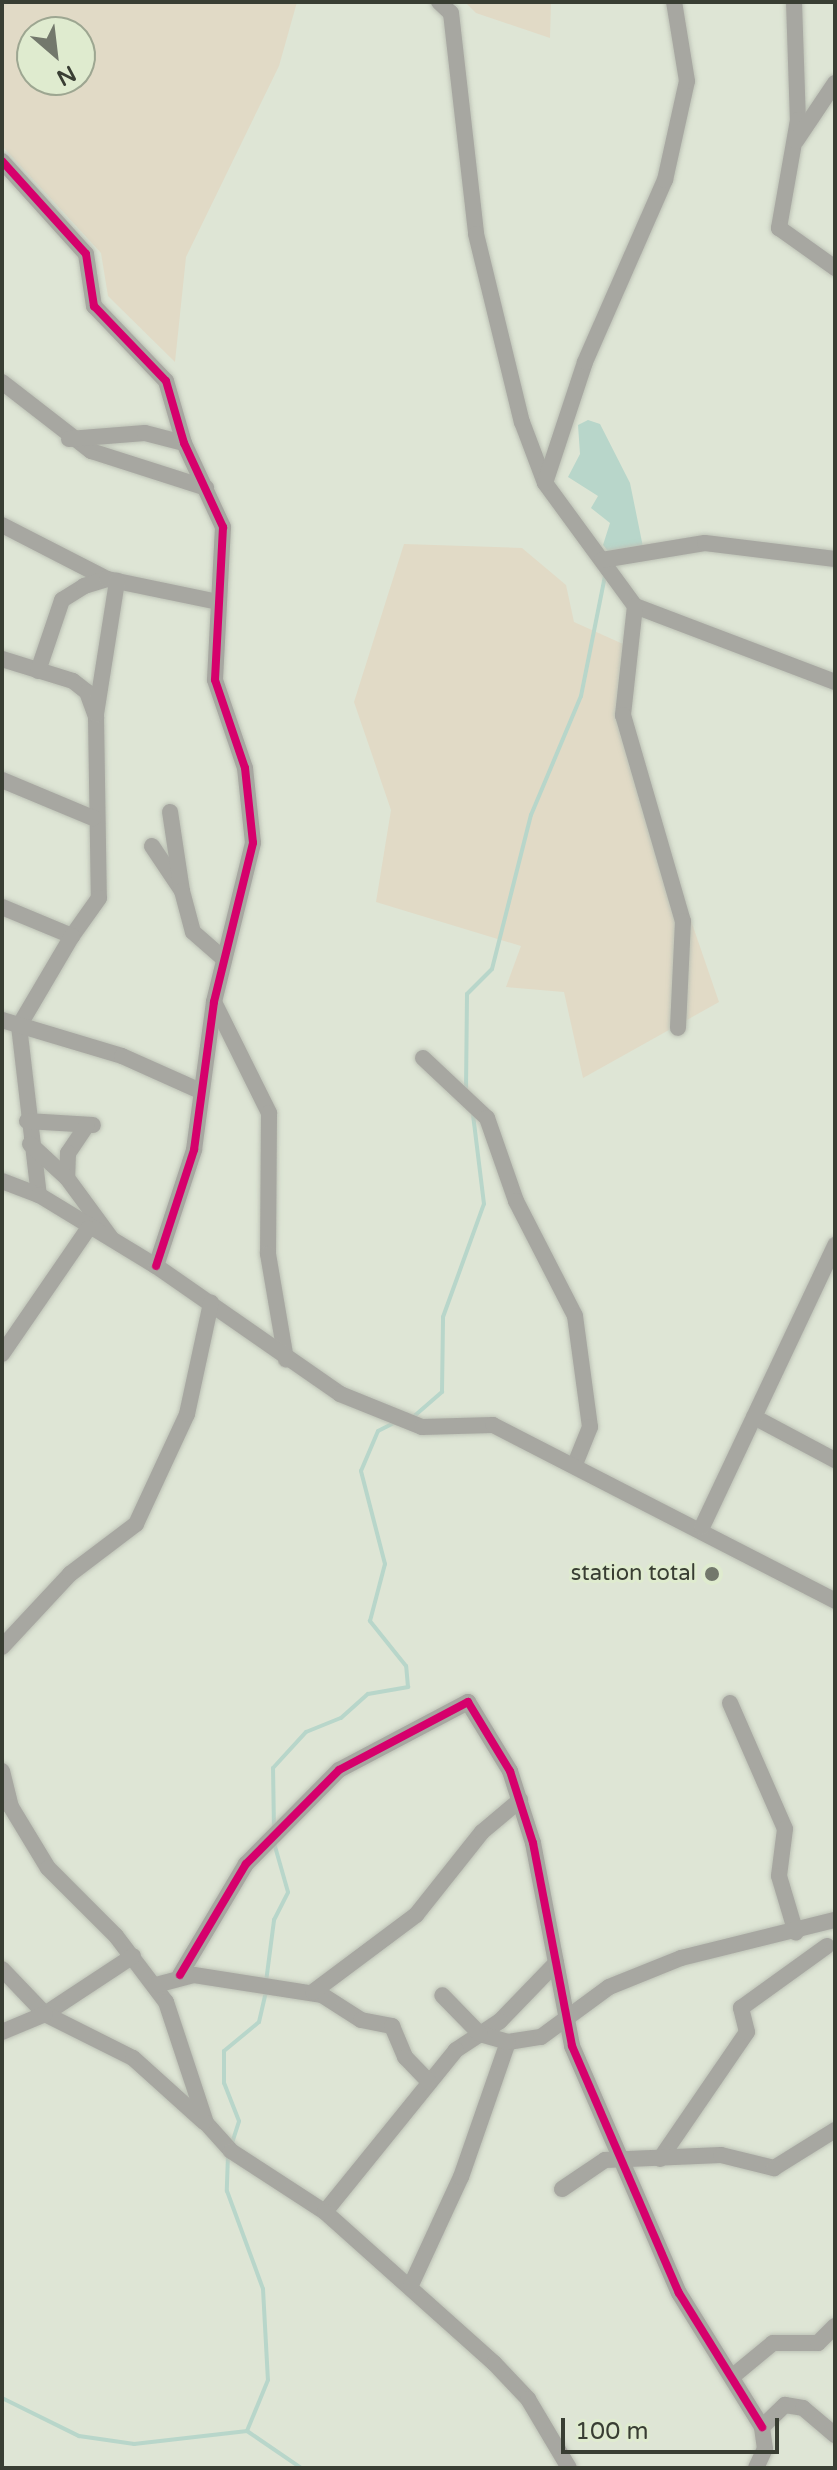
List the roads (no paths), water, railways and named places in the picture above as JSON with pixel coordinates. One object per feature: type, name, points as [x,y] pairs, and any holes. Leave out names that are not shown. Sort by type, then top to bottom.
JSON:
[{"type":"street","points":[[439,2],[451,13],[479,247],[522,422],[545,483],[635,606],[835,682]]},
{"type":"street","points":[[545,483],[585,362],[665,180],[687,81],[674,2]]},
{"type":"street","points":[[794,2],[793,146],[779,228],[835,268]]},
{"type":"street","points":[[793,146],[835,83]]},
{"type":"street","points":[[2,161],[86,254],[91,299],[166,381],[184,443],[223,527],[215,680],[245,768],[253,843],[214,1002],[198,1090],[194,1150],[156,1266]]},
{"type":"street","points":[[2,382],[69,439],[206,488]]},
{"type":"street","points":[[69,439],[145,433],[184,443]]},
{"type":"street","points":[[2,525],[112,580],[218,602]]},
{"type":"street","points":[[602,560],[705,543],[835,559]]},
{"type":"street","points":[[38,671],[62,600],[112,580]]},
{"type":"street","points":[[39,1195],[27,1121],[19,1026],[72,936],[99,898],[93,818],[96,717],[112,580]]},
{"type":"street","points":[[635,606],[623,715],[683,921],[678,1028]]},
{"type":"street","points":[[2,659],[87,692],[96,717]]},
{"type":"street","points":[[2,780],[93,818]]},
{"type":"street","points":[[170,812],[182,891],[193,932],[224,959]]},
{"type":"street","points":[[152,846],[182,891]]},
{"type":"street","points":[[2,907],[72,936]]},
{"type":"street","points":[[214,1002],[269,1113],[268,1254],[286,1359]]},
{"type":"street","points":[[2,1020],[122,1056],[198,1090]]},
{"type":"street","points":[[423,1058],[487,1118],[516,1201],[575,1316],[590,1427],[576,1462]]},
{"type":"street","points":[[27,1121],[93,1125],[68,1153],[67,1178]]},
{"type":"street","points":[[30,1144],[67,1178],[116,1244]]},
{"type":"street","points":[[2,1181],[39,1195],[88,1229],[156,1266],[340,1394],[422,1427],[493,1425],[576,1462],[835,1601]]},
{"type":"street","points":[[4,1344],[88,1229]]},
{"type":"street","points":[[702,1527],[835,1245]]},
{"type":"street","points":[[2,1647],[70,1574],[136,1524],[187,1414],[211,1303]]},
{"type":"street","points":[[754,1417],[835,1460]]},
{"type":"street","points":[[180,1975],[246,1864],[360,1753],[468,1702],[520,1800],[556,1963],[564,2022],[679,2293],[762,2427],[765,2449],[756,2468]]},
{"type":"street","points":[[660,2159],[747,2032],[741,2008],[831,1950],[804,1930],[779,1876],[785,1829],[730,1703]]},
{"type":"street","points":[[2,1771],[11,1807],[48,1868],[133,1956],[156,1985],[206,2123]]},
{"type":"street","points":[[313,1992],[426,1906],[484,1830],[520,1800]]},
{"type":"street","points":[[442,1995],[480,2034],[508,2042],[541,2037],[609,1987],[681,1958],[835,1920]]},
{"type":"street","points":[[2,2032],[45,2014],[133,1956]]},
{"type":"street","points":[[325,2212],[429,2082],[556,1963]]},
{"type":"street","points":[[2,1969],[45,2014],[133,2058],[206,2123],[231,2151],[325,2212],[411,2285],[528,2399],[569,2468]]},
{"type":"street","points":[[156,1985],[180,1975],[313,1992],[361,2020],[392,2026],[405,2057],[429,2082]]},
{"type":"street","points":[[411,2285],[461,2177],[508,2042]]},
{"type":"street","points":[[562,2189],[605,2160],[721,2155],[774,2168],[835,2130]]},
{"type":"street","points":[[733,2376],[773,2343],[807,2346],[832,2336]]},
{"type":"street","points":[[762,2427],[794,2405],[835,2435]]},
{"type":"waterway","points":[[466,1090],[467,994],[492,969],[531,815],[581,696],[605,576]]},
{"type":"waterway","points":[[412,1418],[442,1392],[443,1317],[484,1204],[473,1114]]},
{"type":"waterway","points":[[274,1830],[273,1768],[306,1732],[341,1718],[368,1694],[408,1687],[406,1666],[370,1621],[385,1564],[361,1471],[378,1431],[396,1422]]},
{"type":"waterway","points":[[266,1982],[274,1920],[288,1892],[274,1843]]},
{"type":"waterway","points":[[232,2143],[239,2121],[224,2083],[224,2051],[259,2022],[266,1991]]},
{"type":"waterway","points":[[228,2155],[227,2191],[263,2289],[268,2380],[247,2431]]},
{"type":"waterway","points":[[2,2398],[79,2436],[134,2444],[247,2431],[301,2468]]},
{"type":"place","name":"station total","points":[[712,1574]]}]
